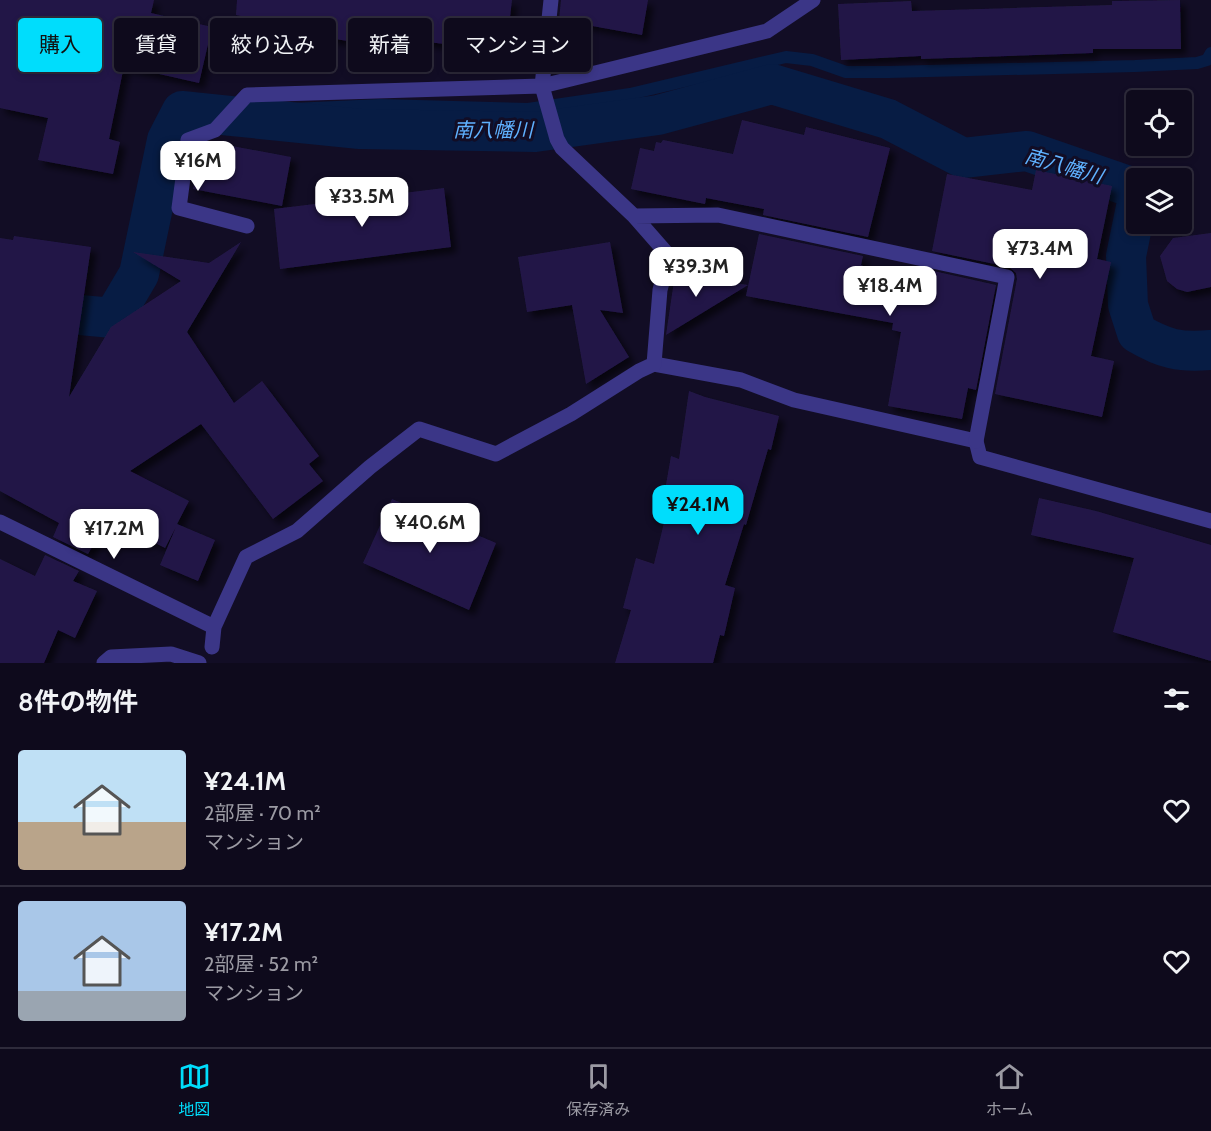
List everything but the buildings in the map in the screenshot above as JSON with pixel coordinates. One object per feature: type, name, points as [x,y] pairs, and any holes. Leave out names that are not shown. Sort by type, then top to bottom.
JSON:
[{"type":"street","points":[[551,0],[543,91],[557,139],[562,148],[634,216],[669,256],[660,290],[654,364]]},
{"type":"street","points":[[247,226],[179,208],[188,140],[215,130],[247,95],[543,91],[768,31],[813,0]]},
{"type":"street","points":[[634,216],[718,215],[1007,277],[976,441],[980,457],[1211,521]]},
{"type":"street","points":[[207,663],[214,627],[246,557],[297,531],[370,466],[419,429],[496,454],[571,414],[654,364],[741,380],[794,400],[976,441]]},
{"type":"street","points":[[0,522],[214,627]]},
{"type":"street","points":[[104,663],[111,657],[171,654],[199,663]]},
{"type":"waterway","points":[[201,113],[380,105],[528,109],[630,94],[786,57],[812,60],[846,72],[888,72],[1197,63],[1207,60],[1211,53]]},
{"type":"waterway","name":"南八幡川","points":[[0,360],[36,311],[113,318],[139,274],[167,140],[182,111],[360,129],[535,132],[658,115],[772,84],[888,119],[963,158],[1027,151],[1126,185]]},
{"type":"waterway","name":"南八幡川","points":[[1130,234],[1126,256],[1128,305],[1137,333],[1172,349],[1211,350]]}]
